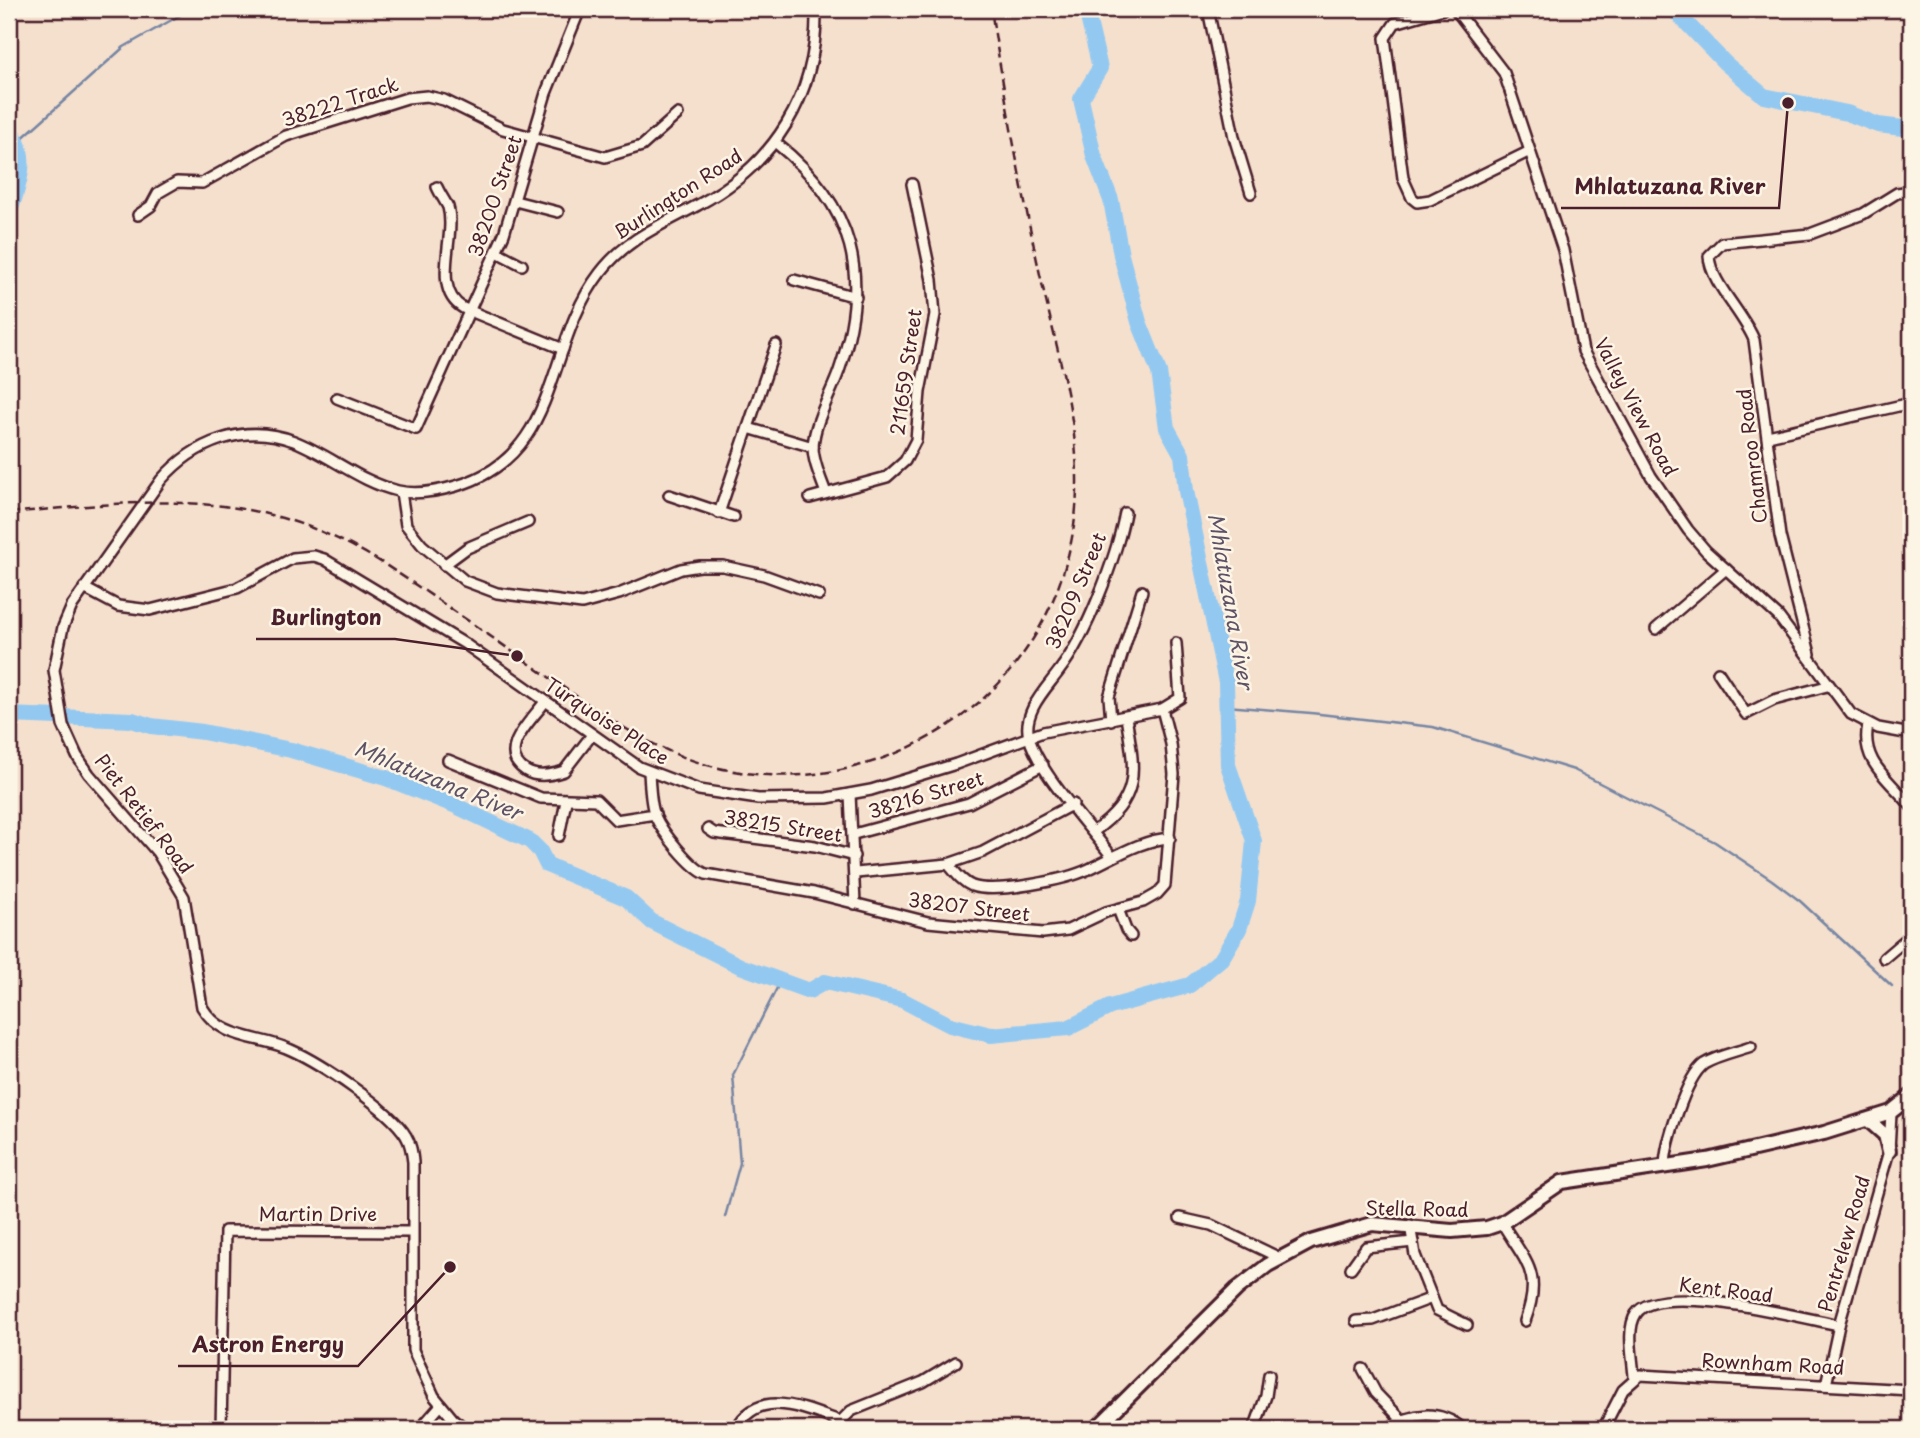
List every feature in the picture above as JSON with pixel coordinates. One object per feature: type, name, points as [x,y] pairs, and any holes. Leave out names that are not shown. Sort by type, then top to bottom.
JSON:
[{"type":"main road","name":"Stella Road","points":[[1096,1429],[1228,1297],[1280,1258],[1352,1228],[1384,1223],[1460,1231],[1502,1223],[1562,1182],[1665,1167],[1764,1147],[1868,1121],[1891,1112],[1911,1096]]},
{"type":"main road","points":[[1868,1121],[1885,1135],[1889,1151]]},
{"type":"street","name":"38200 Street","points":[[337,398],[416,429],[497,253],[552,75],[580,9]]},
{"type":"street","name":"Burlington Road","points":[[257,434],[293,441],[361,477],[401,492],[452,488],[469,482],[505,461],[536,425],[582,299],[602,270],[623,248],[656,225],[720,192],[756,166],[776,143],[794,112],[810,74],[816,32],[816,9]]},
{"type":"street","points":[[1208,9],[1234,137],[1251,193]]},
{"type":"street","points":[[1443,9],[1395,23],[1385,38],[1403,178],[1412,198],[1418,202],[1430,200],[1530,151]]},
{"type":"street","name":"Valley View Road","points":[[1455,9],[1504,73],[1563,250],[1583,351],[1669,505],[1688,530],[1726,569],[1778,616],[1827,686],[1851,714],[1868,725],[1911,734]]},
{"type":"street","name":"38222 Track","points":[[138,215],[151,206],[158,193],[177,182],[202,183],[286,136],[407,98],[427,96],[444,100],[503,129],[605,157],[642,146],[678,114]]},
{"type":"street","points":[[776,143],[809,173],[838,212],[851,246],[856,297],[847,348],[813,447],[826,493]]},
{"type":"street","name":"211659 Street","points":[[810,498],[887,477],[905,461],[916,440],[920,392],[934,315],[931,272],[912,184]]},
{"type":"street","points":[[437,187],[448,216],[447,284],[452,299],[469,311],[563,349]]},
{"type":"street","name":"Chamroo Road","points":[[1813,663],[1797,614],[1780,537],[1755,340],[1710,266],[1711,253],[1722,243],[1736,240],[1810,234],[1863,214],[1897,193],[1911,191]]},
{"type":"street","points":[[515,201],[558,212]]},
{"type":"street","points":[[497,253],[522,265]]},
{"type":"street","points":[[794,280],[856,297]]},
{"type":"street","points":[[719,513],[776,345]]},
{"type":"street","points":[[1768,436],[1801,431],[1911,403]]},
{"type":"street","points":[[748,428],[813,447]]},
{"type":"street","name":"Piet Retief Road","points":[[257,434],[234,436],[206,444],[175,464],[84,588],[63,627],[55,659],[55,682],[66,733],[89,774],[157,852],[184,897],[202,1007],[211,1020],[228,1032],[298,1054],[372,1102],[403,1131],[412,1152],[413,1350],[424,1378],[441,1405],[466,1429]]},
{"type":"street","points":[[401,492],[402,515],[410,532],[444,565],[478,588],[573,604],[619,594],[681,569],[723,566],[764,575],[819,595]]},
{"type":"street","points":[[669,495],[734,517]]},
{"type":"street","name":"38209 Street","points":[[1028,736],[1038,697],[1067,660],[1090,611],[1118,542],[1125,513]]},
{"type":"street","points":[[444,565],[467,548],[528,522]]},
{"type":"street","name":"Turquoise Place","points":[[84,588],[118,606],[150,610],[237,588],[293,558],[314,556],[341,568],[456,638],[591,736],[649,772],[699,790],[758,799],[803,799],[850,794],[926,774],[1028,736],[1162,709]]},
{"type":"street","points":[[1656,629],[1726,569]]},
{"type":"street","points":[[1111,720],[1109,697],[1142,591]]},
{"type":"street","points":[[1162,709],[1180,698],[1176,643]]},
{"type":"street","points":[[1718,672],[1746,714],[1774,701],[1827,686]]},
{"type":"street","points":[[544,703],[514,745],[513,758],[518,766],[535,775],[564,771],[591,736]]},
{"type":"street","name":"38207 Street","points":[[649,772],[655,814],[688,860],[701,872],[751,884],[814,893],[928,922],[1043,933],[1069,930],[1118,909],[1143,902],[1162,890],[1167,880],[1174,757],[1162,709]]},
{"type":"street","points":[[1093,832],[1119,813],[1132,782],[1132,753],[1126,717]]},
{"type":"street","points":[[1868,725],[1865,739],[1868,754],[1911,806]]},
{"type":"street","points":[[1028,736],[1043,765],[1112,857]]},
{"type":"street","points":[[448,760],[541,798],[596,800],[616,820],[655,814]]},
{"type":"street","name":"38216 Street","points":[[853,834],[969,803],[1043,765]]},
{"type":"street","points":[[850,794],[856,873],[855,904]]},
{"type":"street","points":[[559,836],[566,801]]},
{"type":"street","points":[[856,873],[948,864],[983,852],[1073,804]]},
{"type":"street","name":"38215 Street","points":[[708,829],[714,833],[815,846],[854,856]]},
{"type":"street","points":[[948,864],[966,883],[990,888],[1057,879],[1089,869],[1154,840],[1170,838]]},
{"type":"street","points":[[1118,909],[1127,933],[1131,936]]},
{"type":"street","points":[[1884,958],[1911,934]]},
{"type":"street","points":[[1665,1167],[1673,1131],[1697,1071],[1706,1063],[1751,1047]]},
{"type":"street","name":"Pentrelew Road","points":[[1826,1385],[1839,1325],[1889,1151],[1891,1112]]},
{"type":"street","points":[[1180,1218],[1211,1225],[1280,1258]]},
{"type":"street","points":[[1502,1223],[1534,1279],[1534,1290],[1525,1321]]},
{"type":"street","points":[[1410,1225],[1413,1242],[1439,1312],[1467,1325]]},
{"type":"street","name":"Martin Drive","points":[[222,1429],[225,1231],[411,1232]]},
{"type":"street","points":[[1351,1268],[1366,1247],[1413,1242]]},
{"type":"street","points":[[1356,1321],[1370,1321],[1432,1298]]},
{"type":"street","name":"Kent Road","points":[[1634,1377],[1633,1321],[1640,1308],[1650,1301],[1730,1304],[1839,1325]]},
{"type":"street","points":[[736,1429],[746,1414],[758,1405],[792,1405],[836,1425],[876,1398],[922,1382],[956,1362]]},
{"type":"street","points":[[1363,1369],[1376,1393],[1402,1420]]},
{"type":"street","name":"Rownham Road","points":[[1634,1377],[1648,1374],[1911,1390]]},
{"type":"street","points":[[1254,1429],[1266,1396],[1269,1375]]},
{"type":"street","points":[[1602,1429],[1623,1390],[1634,1377]]},
{"type":"street","points":[[420,1429],[441,1405]]},
{"type":"street","points":[[1387,1429],[1419,1414],[1441,1417],[1463,1429]]},
{"type":"street","points":[[1111,1415],[1118,1429]]},
{"type":"waterway","points":[[19,141],[124,47],[191,9]]},
{"type":"waterway","name":"Mhlatuzana River","points":[[9,715],[132,720],[151,726],[203,732],[291,750],[386,778],[454,805],[530,841],[540,851],[547,865],[626,898],[652,922],[740,966],[809,991],[825,982],[902,1000],[950,1025],[991,1035],[1068,1028],[1110,1007],[1190,985],[1222,958],[1239,929],[1248,901],[1254,841],[1228,765],[1226,682],[1186,491],[1182,455],[1167,428],[1159,372],[1139,322],[1121,255],[1111,200],[1094,156],[1081,99],[1100,68],[1086,9]]},
{"type":"waterway","name":"Mhlatuzana River","points":[[1673,9],[1725,63],[1764,96],[1847,113],[1878,125],[1911,129]]},
{"type":"waterway","name":"Mhlatuzana River","points":[[9,128],[20,149],[21,160],[19,181],[9,214]]},
{"type":"waterway","points":[[1226,706],[1433,727],[1574,770],[1715,842],[1772,880],[1800,901],[1892,986]]},
{"type":"waterway","points":[[725,1217],[740,1163],[733,1075],[780,982]]},
{"type":"railway","points":[[9,513],[110,504],[202,504],[247,510],[291,521],[337,539],[384,564],[633,733],[668,751],[724,769],[762,775],[801,775],[876,761],[911,746],[945,727],[977,704],[1019,659],[1036,634],[1062,578],[1075,518],[1076,461],[1070,408],[1027,211],[991,9]]},
{"type":"place","name":"Mhlatuzana River","points":[[1788,103]]},
{"type":"place","name":"Burlington","points":[[517,656]]},
{"type":"place","name":"Astron Energy","points":[[450,1267]]}]
